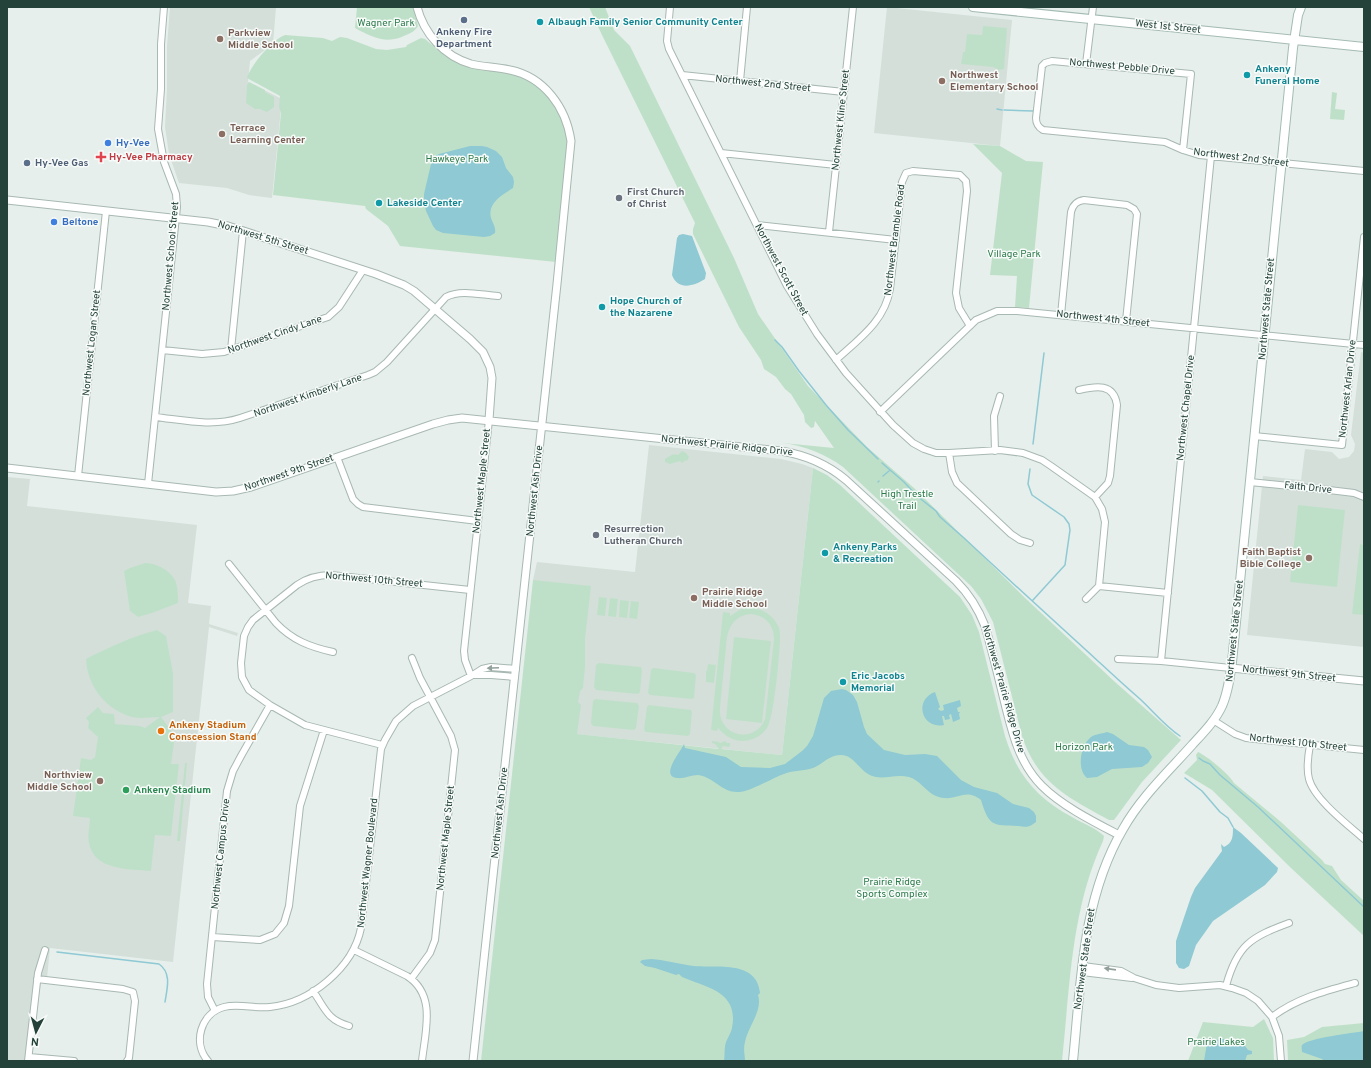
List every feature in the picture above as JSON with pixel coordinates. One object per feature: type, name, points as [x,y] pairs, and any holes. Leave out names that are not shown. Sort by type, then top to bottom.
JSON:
[{"type":"main road","name":"West 1st Street","points":[[973,7],[1364,47]]},
{"type":"main road","name":"Northwest State Street","points":[[1073,1061],[1088,921],[1095,893],[1108,857],[1119,834],[1145,796],[1213,720],[1224,701],[1228,690],[1232,668],[1294,40],[1298,15],[1301,7]]},
{"type":"street","name":"Northwest School Street","points":[[148,484],[177,207],[176,194],[164,162],[158,129],[164,7]]},
{"type":"street","name":"Northwest Ash Drive","points":[[417,7],[425,28],[436,43],[443,49],[469,64],[510,70],[528,76],[551,94],[562,110],[566,120],[570,135],[571,150],[473,1061]]},
{"type":"street","name":"Northwest Scott Street","points":[[670,7],[668,45],[756,225],[799,307],[816,334],[857,386],[904,436],[919,447],[930,452],[949,453],[1000,450],[1023,453],[1042,460],[1096,497]]},
{"type":"street","points":[[740,81],[747,7]]},
{"type":"street","name":"Northwest Kline Street","points":[[829,232],[853,7]]},
{"type":"street","points":[[1086,64],[1093,7]]},
{"type":"street","name":"Northwest Pebble Drive","points":[[1049,131],[1039,128],[1036,123],[1036,118],[1042,66],[1052,60],[1191,74],[1183,150]]},
{"type":"street","name":"Northwest 2nd Street","points":[[682,75],[844,92]]},
{"type":"street","name":"Northwest 2nd Street","points":[[1049,131],[1165,142],[1199,155],[1364,171]]},
{"type":"street","points":[[721,153],[836,165]]},
{"type":"street","name":"Northwest Chapel Drive","points":[[1162,661],[1211,156]]},
{"type":"street","name":"Northwest Bramble Road","points":[[836,360],[872,326],[882,312],[888,297],[902,182],[906,173],[911,171],[960,175],[966,181],[968,191],[956,293],[959,308],[970,326]]},
{"type":"street","name":"Northwest 5th Street","points":[[7,200],[208,222],[228,226],[404,285],[434,308]]},
{"type":"street","points":[[1061,315],[1071,212],[1075,203],[1084,200],[1127,205],[1134,209],[1137,214],[1126,321]]},
{"type":"street","name":"Northwest Logan Street","points":[[78,476],[106,211]]},
{"type":"street","points":[[756,225],[896,240]]},
{"type":"street","points":[[231,350],[243,231]]},
{"type":"street","name":"Northwest Arlan Drive","points":[[1254,436],[1342,445],[1364,237]]},
{"type":"street","name":"Northwest Cindy Lane","points":[[162,350],[215,354],[328,317],[339,307],[363,270]]},
{"type":"street","name":"Northwest Kimberly Lane","points":[[155,417],[210,423],[225,422],[368,375],[387,362],[446,296],[456,293],[498,296]]},
{"type":"street","name":"Northwest Maple Street","points":[[434,308],[474,343],[486,357],[492,378],[464,651],[465,660],[471,676]]},
{"type":"street","name":"Northwest 4th Street","points":[[880,412],[970,326],[983,317],[1002,310],[1364,345]]},
{"type":"street","points":[[1079,390],[1094,387],[1107,389],[1115,396],[1117,405],[1110,476],[1108,483],[1096,497],[1102,509],[1105,522],[1099,586],[1086,599]]},
{"type":"street","points":[[995,451],[994,416],[1000,396]]},
{"type":"street","name":"Northwest 9th Street","points":[[7,468],[216,492],[238,491],[448,420],[462,418],[542,426]]},
{"type":"street","name":"Northwest Prairie Ridge Drive","points":[[542,426],[788,452],[806,456],[838,473],[956,581],[974,603],[985,626],[1015,740],[1021,757],[1033,776],[1042,786],[1059,800],[1119,834]]},
{"type":"street","points":[[949,453],[950,466],[954,478],[962,488],[1011,534],[1020,540],[1030,543]]},
{"type":"street","points":[[337,457],[350,494],[358,504],[364,507],[478,520]]},
{"type":"street","name":"Faith Drive","points":[[1250,482],[1354,493],[1364,497]]},
{"type":"street","points":[[228,564],[278,626],[294,638],[310,646],[333,652]]},
{"type":"street","name":"Northwest 10th Street","points":[[382,746],[305,725],[270,705],[249,690],[244,680],[241,668],[243,640],[246,630],[253,620],[296,584],[309,578],[321,575],[470,590]]},
{"type":"street","points":[[1099,586],[1168,593]]},
{"type":"street","name":"Northwest Maple Street","points":[[411,979],[433,949],[436,940],[455,756],[454,743],[451,736],[420,678],[412,658]]},
{"type":"street","name":"Northwest 9th Street","points":[[1118,659],[1162,661],[1364,681]]},
{"type":"street","name":"Northwest Wagner Boulevard","points":[[215,1011],[230,1006],[262,1008],[279,1006],[293,1001],[313,991],[336,974],[346,963],[354,950],[361,928],[382,746],[396,721],[413,706],[482,669],[491,667],[516,669]]},
{"type":"street","name":"Northwest Wagner Boulevard","points":[[471,676],[491,675],[515,677]]},
{"type":"street","name":"Northwest Campus Drive","points":[[215,1011],[210,1003],[207,991],[228,791],[233,771],[270,705]]},
{"type":"street","name":"Northwest 10th Street","points":[[1213,720],[1234,734],[1246,738],[1364,750]]},
{"type":"street","points":[[212,937],[260,940],[275,934],[284,923],[290,906],[300,806],[324,730]]},
{"type":"street","points":[[1310,745],[1308,770],[1312,788],[1322,800],[1364,839]]},
{"type":"street","points":[[1226,986],[1232,966],[1244,948],[1258,936],[1289,923]]},
{"type":"street","points":[[45,950],[37,979],[29,1059],[74,1061]]},
{"type":"street","points":[[354,950],[411,979],[422,991],[427,1005],[422,1061]]},
{"type":"street","points":[[1083,969],[1121,971],[1134,978],[1156,985],[1174,988],[1190,988],[1211,985],[1226,986],[1239,990],[1252,997],[1272,1017],[1279,1036],[1281,1061]]},
{"type":"street","points":[[37,979],[123,988],[133,992],[135,1002],[128,1061]]},
{"type":"street","points":[[1272,1017],[1300,1000],[1325,991],[1355,983]]},
{"type":"street","points":[[313,991],[330,1017],[337,1022],[349,1026]]},
{"type":"street","points":[[208,1061],[201,1048],[200,1034],[204,1023],[215,1011]]},
{"type":"shaded area","name":"Terrace Learning Center","points":[[170,7],[276,7],[273,44],[250,61],[248,82],[282,99],[272,198],[249,195],[227,188],[179,183],[169,154],[165,127],[167,46]]},
{"type":"shaded area","name":"Northwest Elementary School","points":[[887,7],[1012,20],[1000,146],[874,133]]},
{"type":"shaded area","name":"Faith Baptist Bible College","points":[[1361,352],[1364,353],[1364,647],[1247,635],[1263,476],[1301,480],[1305,449],[1332,452],[1339,459],[1349,457],[1354,451],[1355,444],[1351,435]]},
{"type":"shaded area","name":"Prairie Ridge Middle School","points":[[649,445],[781,459],[813,468],[782,755],[575,734],[533,580],[537,562],[635,572]]},
{"type":"shaded area","name":"Northview Middle School","points":[[7,477],[30,479],[27,506],[197,525],[188,603],[211,606],[209,624],[238,633],[237,636],[209,627],[173,962],[50,948],[47,978],[40,977],[32,1061],[7,1061]]},
{"type":"green space","name":"Wagner Park","points":[[357,7],[413,7],[418,26],[413,32],[399,38],[386,40],[373,37],[355,28]]},
{"type":"green space","points":[[589,7],[605,7],[614,30],[630,46],[734,258],[758,314],[808,386],[867,447],[914,488],[1024,597],[1115,682],[1181,740],[1142,782],[1114,820],[1109,820],[1068,796],[1056,787],[1036,766],[1028,752],[1022,736],[993,622],[981,599],[971,586],[843,467],[814,451],[783,443],[834,448],[815,421],[814,427],[811,428],[805,422],[804,415],[791,394],[776,377],[764,369],[761,360],[739,327],[693,234],[695,223]]},
{"type":"green space","points":[[983,26],[1007,28],[1004,69],[999,70],[993,67],[961,64],[963,52],[965,52],[967,34],[982,35]]},
{"type":"green space","name":"Hawkeye Park","points":[[285,35],[323,38],[332,41],[340,37],[347,38],[376,49],[387,50],[406,47],[407,45],[421,38],[425,39],[444,55],[467,67],[511,74],[534,83],[543,91],[557,108],[565,125],[568,141],[556,262],[400,246],[388,226],[366,209],[365,206],[273,195],[281,113],[279,107],[280,96],[247,78],[253,67],[268,47]]},
{"type":"green space","points":[[249,82],[265,90],[265,92],[274,97],[274,107],[267,112],[260,109],[255,109],[246,103],[247,85]]},
{"type":"green space","points":[[1332,92],[1337,93],[1335,109],[1345,110],[1344,120],[1330,119]]},
{"type":"green space","name":"Village Park","points":[[973,144],[1000,146],[1026,161],[1043,162],[1029,308],[1015,307],[1017,276],[990,275],[1002,173]]},
{"type":"green space","points":[[682,451],[689,457],[687,461],[686,460],[682,463],[680,461],[670,464],[665,462],[665,459],[676,454],[678,455]]},
{"type":"green space","name":"Prairie Ridge Sports Complex","points":[[813,468],[827,475],[840,485],[960,597],[972,615],[979,632],[1005,736],[1022,774],[1048,802],[1097,830],[1104,836],[1092,867],[1078,921],[1070,977],[1062,1061],[481,1061],[533,580],[591,586],[585,639],[583,688],[580,691],[578,702],[581,705],[577,734],[719,749],[712,743],[712,741],[720,743],[725,741],[730,743],[730,746],[723,746],[721,749],[782,755]]},
{"type":"green space","points":[[1298,505],[1345,510],[1337,587],[1290,582]]},
{"type":"green space","points":[[1360,544],[1364,545],[1364,615],[1352,614]]},
{"type":"green space","points":[[145,563],[154,564],[173,576],[177,586],[178,603],[138,617],[130,611],[124,571]]},
{"type":"green space","points":[[599,597],[607,598],[605,616],[597,615]]},
{"type":"green space","points":[[610,598],[618,599],[616,617],[608,616]]},
{"type":"green space","points":[[620,600],[629,601],[627,618],[619,617]]},
{"type":"green space","points":[[631,601],[639,602],[637,619],[629,618]]},
{"type":"green space","points":[[752,608],[767,613],[779,627],[780,638],[776,684],[770,722],[765,731],[759,736],[741,741],[728,737],[718,728],[717,731],[711,730],[723,612],[730,613],[730,616],[741,609]],"holes":[[[745,615],[760,616],[768,622],[774,634],[765,719],[760,727],[753,732],[738,734],[730,731],[721,718],[720,708],[727,637],[734,621]]]},
{"type":"green space","name":"Ankeny Stadium","points":[[157,630],[166,636],[173,673],[173,712],[161,717],[175,736],[171,764],[179,764],[171,836],[155,835],[151,871],[123,869],[105,864],[98,859],[92,852],[88,840],[90,818],[73,816],[81,758],[91,760],[95,757],[98,737],[88,728],[89,722],[86,718],[98,707],[103,713],[114,714],[115,724],[140,726],[145,728],[160,717],[132,717],[123,714],[106,703],[94,687],[87,669],[86,659],[120,643]]},
{"type":"green space","points":[[734,637],[771,641],[762,723],[726,719]]},
{"type":"green space","points":[[599,663],[641,667],[640,692],[638,694],[596,690],[594,687],[596,665]]},
{"type":"green space","points":[[708,664],[716,665],[714,683],[706,682],[706,671]]},
{"type":"green space","points":[[653,668],[694,673],[696,675],[694,698],[650,695],[648,693],[651,670]]},
{"type":"green space","points":[[595,699],[637,703],[639,706],[636,728],[634,730],[593,726],[591,723],[593,701]]},
{"type":"green space","points":[[649,705],[691,710],[690,734],[688,736],[646,732],[644,730],[647,707]]},
{"type":"green space","points":[[1198,752],[1218,766],[1234,783],[1281,822],[1325,864],[1332,866],[1341,880],[1364,901],[1364,936],[1291,868],[1212,790],[1184,773],[1197,760],[1196,755]]},
{"type":"green space","points":[[185,763],[187,763],[180,841],[177,841]]},
{"type":"green space","name":"Prairie Lakes","points":[[1264,1019],[1273,1038],[1274,1061],[1188,1061],[1203,1022],[1253,1027]]},
{"type":"green space","points":[[1364,1023],[1364,1061],[1288,1061],[1287,1040],[1304,1037],[1322,1027]]},
{"type":"water","points":[[470,146],[482,146],[496,151],[502,157],[506,168],[513,177],[513,188],[496,200],[491,208],[490,213],[495,227],[495,233],[490,236],[484,237],[443,233],[436,230],[426,211],[424,202],[424,194],[434,157],[439,154]]},
{"type":"water","points":[[683,234],[692,236],[706,273],[705,279],[696,284],[687,286],[678,283],[672,275],[677,238],[679,235]]},
{"type":"water","points":[[842,689],[853,695],[857,702],[867,734],[884,750],[905,755],[925,754],[937,756],[961,780],[974,787],[997,793],[1013,804],[1029,808],[1036,816],[1036,822],[1026,827],[993,823],[987,815],[981,800],[975,796],[965,795],[943,798],[936,796],[929,792],[920,783],[909,777],[878,777],[868,774],[849,757],[841,755],[830,758],[813,768],[787,773],[749,790],[739,792],[733,792],[723,788],[704,776],[698,775],[677,778],[672,776],[670,773],[673,762],[684,744],[685,748],[726,757],[741,767],[770,768],[785,764],[807,746],[813,736],[824,698],[831,691]]},
{"type":"water","points":[[935,692],[940,707],[938,709],[941,711],[944,710],[943,705],[960,700],[961,706],[957,708],[958,712],[960,712],[960,719],[953,722],[951,714],[949,715],[950,719],[945,720],[944,716],[942,716],[944,725],[936,725],[930,723],[926,719],[922,707],[924,701],[928,696]]},
{"type":"water","points":[[1107,732],[1113,734],[1129,745],[1144,747],[1148,750],[1152,757],[1148,763],[1142,767],[1112,769],[1097,777],[1087,778],[1082,770],[1081,764],[1083,747],[1091,737]]},
{"type":"water","points":[[1233,827],[1278,868],[1277,872],[1265,885],[1213,921],[1196,945],[1189,966],[1184,969],[1179,968],[1176,963],[1176,941],[1191,897],[1195,888],[1222,851],[1221,844],[1224,847],[1231,841],[1233,836]]},
{"type":"water","points":[[651,959],[694,966],[734,968],[744,970],[752,975],[757,982],[760,993],[758,995],[759,1001],[757,1013],[744,1045],[745,1061],[724,1061],[725,1044],[732,1030],[733,1016],[731,1006],[726,999],[711,988],[682,977],[679,974],[676,975],[645,966],[640,962],[642,960]]},
{"type":"water","points":[[1364,1031],[1364,1061],[1324,1061],[1302,1052],[1302,1045],[1306,1042],[1331,1036]]},
{"type":"water","points":[[1223,1039],[1240,1042],[1248,1050],[1252,1051],[1252,1054],[1247,1055],[1245,1061],[1204,1061],[1207,1043],[1213,1040]]},
{"type":"waterway","points":[[997,109],[1002,110]]},
{"type":"waterway","points":[[1004,110],[1033,111]]},
{"type":"waterway","points":[[775,340],[826,405],[848,430],[878,459]]},
{"type":"waterway","points":[[1033,444],[1044,353]]},
{"type":"waterway","points":[[882,463],[1140,699],[1164,723],[1180,736]]},
{"type":"waterway","points":[[1030,469],[1028,484],[1032,495],[1064,517],[1069,524],[1070,530],[1065,565],[1033,600]]},
{"type":"waterway","points":[[883,476],[889,471]]},
{"type":"waterway","points":[[1199,758],[1210,764],[1220,775],[1258,807],[1364,907]]},
{"type":"waterway","points":[[1185,778],[1202,791],[1220,812],[1228,818],[1233,827]]},
{"type":"waterway","points":[[57,952],[159,964],[166,972],[168,982],[165,1002]]},
{"type":"place","name":"Ankeny Fire Department","points":[[464,20]]},
{"type":"place","name":"Albaugh Family Senior Community Center","points":[[540,22]]},
{"type":"place","name":"Parkview Middle School","points":[[220,39]]},
{"type":"place","name":"Ankeny Funeral Home","points":[[1247,75]]},
{"type":"place","name":"Northwest Elementary School","points":[[942,81]]},
{"type":"place","name":"Terrace Learning Center","points":[[222,134]]},
{"type":"place","name":"Hy-Vee","points":[[108,143]]},
{"type":"place","name":"Hy-Vee Pharmacy","points":[[101,157]]},
{"type":"place","name":"Hy-Vee Gas","points":[[27,163]]},
{"type":"place","name":"First Church of Christ","points":[[619,198]]},
{"type":"place","name":"Lakeside Center","points":[[379,203]]},
{"type":"place","name":"Beltone","points":[[54,222]]},
{"type":"place","name":"Hope Church of the Nazarene","points":[[602,307]]},
{"type":"place","name":"Resurrection Lutheran Church","points":[[596,535]]},
{"type":"place","name":"Ankeny Parks & Recreation","points":[[825,553]]},
{"type":"place","name":"Faith Baptist Bible College","points":[[1309,558]]},
{"type":"place","name":"Prairie Ridge Middle School","points":[[694,598]]},
{"type":"place","name":"Eric Jacobs Memorial","points":[[843,682]]},
{"type":"place","name":"Ankeny Stadium Conscession Stand","points":[[161,731]]},
{"type":"place","name":"Northview Middle School","points":[[100,781]]},
{"type":"place","name":"Ankeny Stadium","points":[[126,790]]},
{"type":"park label","name":"High Trestle Trail","points":[[907,500]]},
{"type":"park label","name":"Horizon Park","points":[[1084,747]]}]
